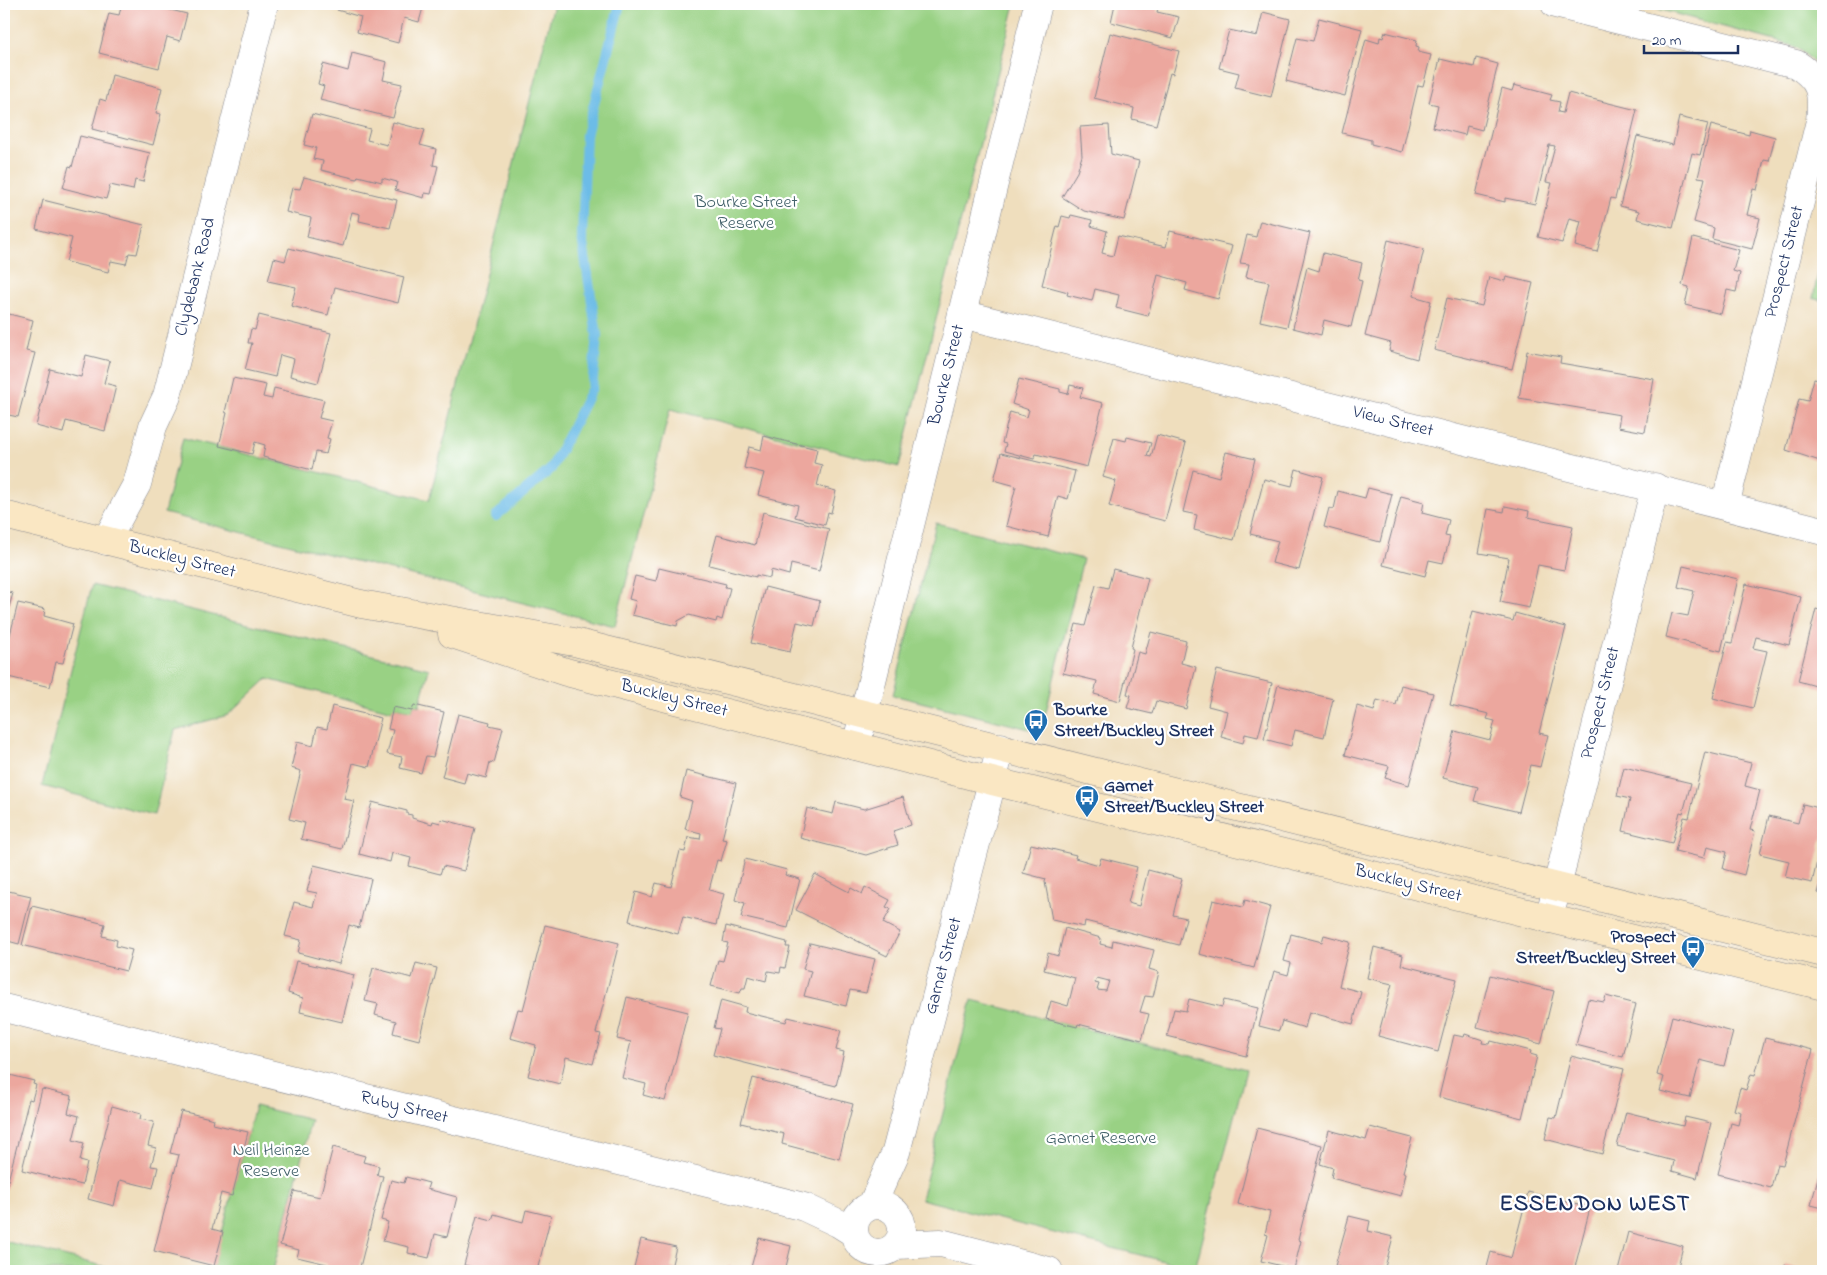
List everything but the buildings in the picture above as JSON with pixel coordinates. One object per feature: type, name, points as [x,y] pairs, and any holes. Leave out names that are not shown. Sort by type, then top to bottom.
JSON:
[{"type":"main road","name":"Buckley Street","points":[[4,515],[361,604],[574,642],[1823,952]]},
{"type":"main road","name":"Buckley Street","points":[[361,604],[566,672],[992,780],[1823,986]]},
{"type":"street","name":"Clydebank Road","points":[[106,541],[137,484],[153,426],[167,396],[264,4]]},
{"type":"street","name":"Bourke Street","points":[[856,746],[1038,4]]},
{"type":"street","name":"Prospect Street","points":[[1556,4],[1796,64],[1809,72],[1820,87],[1822,101],[1820,121],[1725,506]]},
{"type":"street","name":"View Street","points":[[962,314],[1655,487],[1823,531]]},
{"type":"street","name":"Prospect Street","points":[[1549,919],[1655,487]]},
{"type":"street","points":[[992,780],[1001,747]]},
{"type":"street","name":"Garnet Street","points":[[876,1237],[896,1152],[992,780]]},
{"type":"street","name":"Ruby Street","points":[[4,1008],[804,1208],[876,1237],[921,1231],[941,1243],[1049,1271]]},
{"type":"green space","name":"Bourke Street Reserve","points":[[554,4],[1015,4],[899,467],[670,409],[615,626],[164,513],[183,438],[429,500]]},
{"type":"green space","points":[[1639,4],[1823,4],[1823,68],[1794,46]]},
{"type":"green space","points":[[1823,249],[1823,301],[1813,298]]},
{"type":"green space","points":[[936,523],[1083,559],[1041,732],[893,695]]},
{"type":"green space","points":[[92,585],[429,669],[419,706],[414,705],[412,711],[394,707],[393,711],[267,679],[228,715],[175,730],[154,815],[42,786]]},
{"type":"green space","name":"Garnet Reserve","points":[[972,1000],[1246,1070],[1195,1269],[921,1199]]},
{"type":"green space","name":"Neil Heinze Reserve","points":[[255,1106],[311,1120],[273,1271],[212,1271]]},
{"type":"green space","points":[[4,1241],[122,1271],[4,1271]]},
{"type":"waterway","points":[[496,516],[551,469],[592,388],[597,335],[582,237],[586,135],[620,4]]},
{"type":"place","name":"Bourke Street/Buckley Street","points":[[1036,742]]},
{"type":"place","name":"Garnet Street/Buckley Street","points":[[1087,818]]},
{"type":"place","name":"Prospect Street/Buckley Street","points":[[1693,969]]},
{"type":"district","name":"ESSENDON WEST","points":[[1595,1205]]}]
